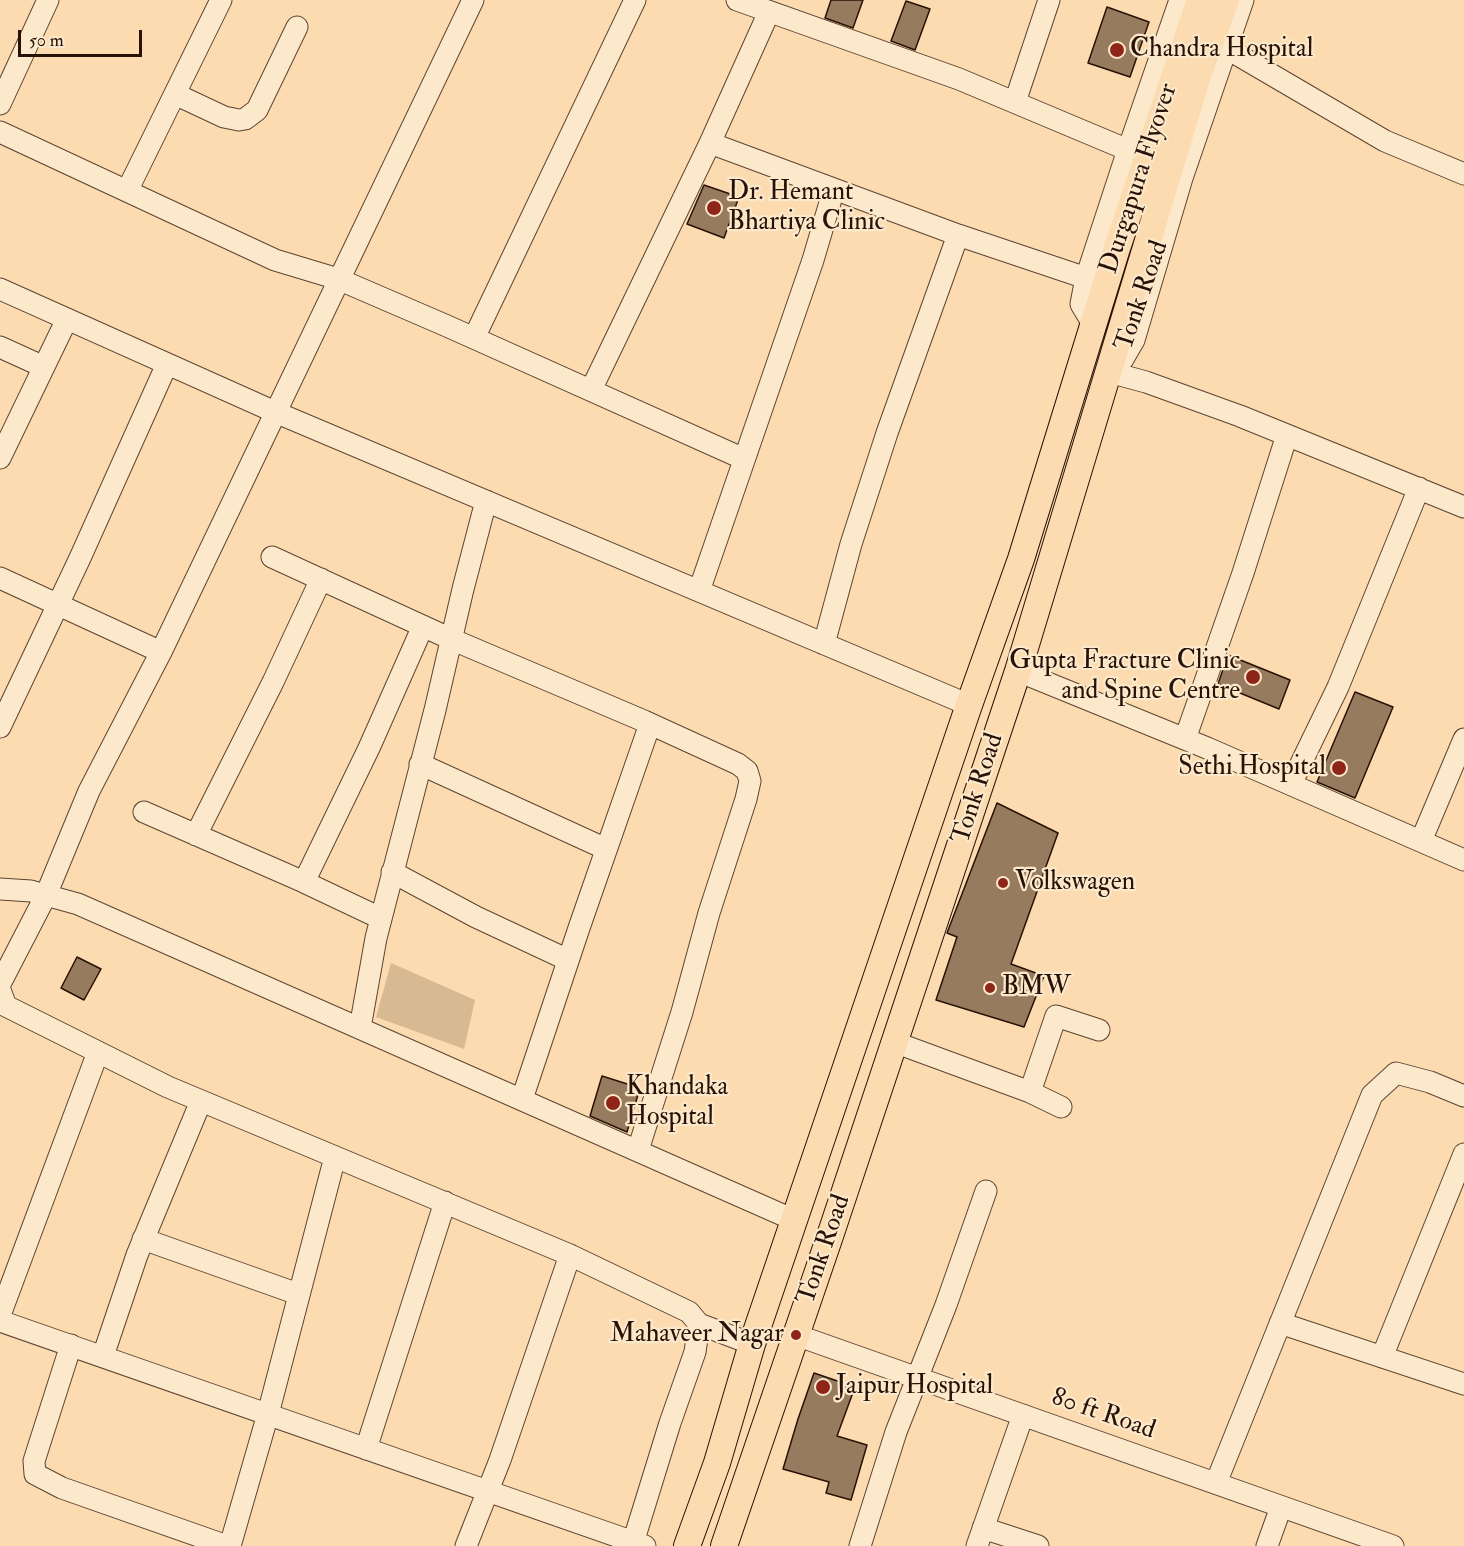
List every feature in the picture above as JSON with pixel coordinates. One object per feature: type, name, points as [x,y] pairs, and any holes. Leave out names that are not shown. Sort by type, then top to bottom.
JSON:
[{"type":"main road","name":"Durgapura Flyover","points":[[1096,314],[1200,0]]},
{"type":"main road","name":"Durgapura Flyover","points":[[1109,372],[1198,75],[1226,0]]},
{"type":"main road","name":"Tonk Road","points":[[687,1546],[717,1463],[752,1344],[969,705],[1021,559],[1096,314]]},
{"type":"main road","name":"Tonk Road","points":[[724,1546],[1018,671],[1109,372]]},
{"type":"street","points":[[0,104],[6,74],[48,0]]},
{"type":"street","points":[[127,191],[221,0]]},
{"type":"street","points":[[0,984],[46,895],[90,790],[161,652],[473,0]]},
{"type":"street","points":[[474,338],[635,0]]},
{"type":"street","points":[[737,0],[959,79],[1128,150]]},
{"type":"street","points":[[1015,102],[1050,0]]},
{"type":"street","name":"Tonk Road","points":[[1096,314],[1081,304],[1086,279],[1180,0]]},
{"type":"street","name":"Tonk Road","points":[[1109,372],[1123,359],[1134,340],[1182,178],[1243,0]]},
{"type":"street","points":[[591,390],[710,143],[769,12]]},
{"type":"street","points":[[175,94],[224,117],[245,119],[257,110],[297,27]]},
{"type":"street","points":[[1226,48],[1385,141],[1464,174]]},
{"type":"street","points":[[0,132],[275,260],[339,279],[744,459]]},
{"type":"street","points":[[710,143],[958,235],[1086,279]]},
{"type":"street","points":[[699,591],[813,260],[834,189]]},
{"type":"street","points":[[824,644],[858,521],[958,235]]},
{"type":"street","points":[[0,289],[275,412],[969,705]]},
{"type":"street","points":[[0,458],[67,319]]},
{"type":"street","points":[[0,347],[44,367]]},
{"type":"street","points":[[0,727],[167,364]]},
{"type":"street","points":[[1109,372],[1146,382],[1287,435],[1464,507]]},
{"type":"street","points":[[1185,739],[1243,573],[1287,435]]},
{"type":"street","points":[[1291,784],[1338,687],[1419,488]]},
{"type":"street","points":[[360,1028],[380,918],[486,501]]},
{"type":"street","points":[[272,557],[451,639],[650,724],[738,764],[747,771],[750,781],[709,913],[682,1012],[638,1150]]},
{"type":"street","points":[[0,578],[161,652]]},
{"type":"street","points":[[196,835],[264,702],[321,579]]},
{"type":"street","points":[[304,882],[369,748],[423,626]]},
{"type":"street","points":[[1018,671],[1185,739],[1464,860]]},
{"type":"street","points":[[522,1099],[650,724]]},
{"type":"street","points":[[1421,841],[1464,739]]},
{"type":"street","points":[[420,764],[606,849]]},
{"type":"street","points":[[144,812],[380,918]]},
{"type":"street","points":[[392,872],[476,917],[568,960]]},
{"type":"street","points":[[0,889],[31,891],[78,904],[794,1220]]},
{"type":"street","points":[[0,990],[6,1006],[168,1087],[570,1254],[689,1312],[699,1324],[752,1344]]},
{"type":"street","points":[[1030,1092],[1056,1016],[1099,1030]]},
{"type":"street","points":[[894,1042],[1030,1092],[1061,1107]]},
{"type":"street","points":[[0,1315],[98,1052]]},
{"type":"street","points":[[1216,1484],[1372,1095],[1396,1073],[1430,1082],[1464,1096]]},
{"type":"street","points":[[103,1356],[143,1239],[201,1101]]},
{"type":"street","points":[[1382,1357],[1464,1154]]},
{"type":"street","points":[[71,1345],[34,1461],[34,1474],[62,1488],[221,1545],[268,1414],[335,1157]]},
{"type":"street","points":[[860,1546],[896,1431],[946,1305],[986,1191]]},
{"type":"street","points":[[366,1449],[445,1202]]},
{"type":"street","points":[[143,1239],[298,1294]]},
{"type":"street","points":[[466,1546],[500,1460],[570,1254]]},
{"type":"street","points":[[0,1321],[637,1545],[670,1423],[695,1352],[699,1324]]},
{"type":"street","points":[[1280,1323],[1464,1384]]},
{"type":"street","name":"80 ft Road","points":[[796,1335],[1386,1545]]},
{"type":"street","points":[[1023,1416],[980,1537],[1038,1546]]},
{"type":"street","points":[[1267,1546],[1281,1507]]},
{"type":"shaded area","points":[[391,963],[475,1000],[464,1049],[376,1017]]},
{"type":"building","points":[[831,0],[863,0],[853,28],[825,18]]},
{"type":"building","points":[[906,1],[930,9],[915,50],[891,41]]},
{"type":"building","points":[[1107,7],[1149,22],[1130,77],[1088,63]]},
{"type":"building","points":[[704,185],[739,197],[724,238],[687,224]]},
{"type":"building","points":[[1228,655],[1290,680],[1279,709],[1218,684]]},
{"type":"building","points":[[1355,692],[1393,707],[1355,798],[1317,782]]},
{"type":"building","name":"Volkswagen","points":[[997,803],[1058,833],[1011,964],[1044,976],[1024,1027],[936,1000],[957,937],[947,933]]},
{"type":"building","points":[[77,957],[101,969],[84,1000],[61,988]]},
{"type":"building","points":[[602,1076],[640,1088],[627,1132],[590,1116]]},
{"type":"building","points":[[814,1373],[855,1387],[837,1436],[867,1445],[851,1500],[826,1493],[829,1482],[783,1469]]},
{"type":"place","name":"Chandra Hospital","points":[[1117,50]]},
{"type":"place","name":"Dr. Hemant Bhartiya Clinic","points":[[714,208]]},
{"type":"place","name":"Gupta Fracture Clinic and Spine Centre","points":[[1253,677]]},
{"type":"place","name":"Sethi Hospital","points":[[1339,768]]},
{"type":"place","name":"Volkswagen","points":[[1003,883]]},
{"type":"place","name":"BMW","points":[[990,988]]},
{"type":"place","name":"Khandaka Hospital","points":[[613,1103]]},
{"type":"place","name":"Mahaveer Nagar","points":[[796,1335]]},
{"type":"place","name":"Jaipur Hospital","points":[[823,1387]]}]
